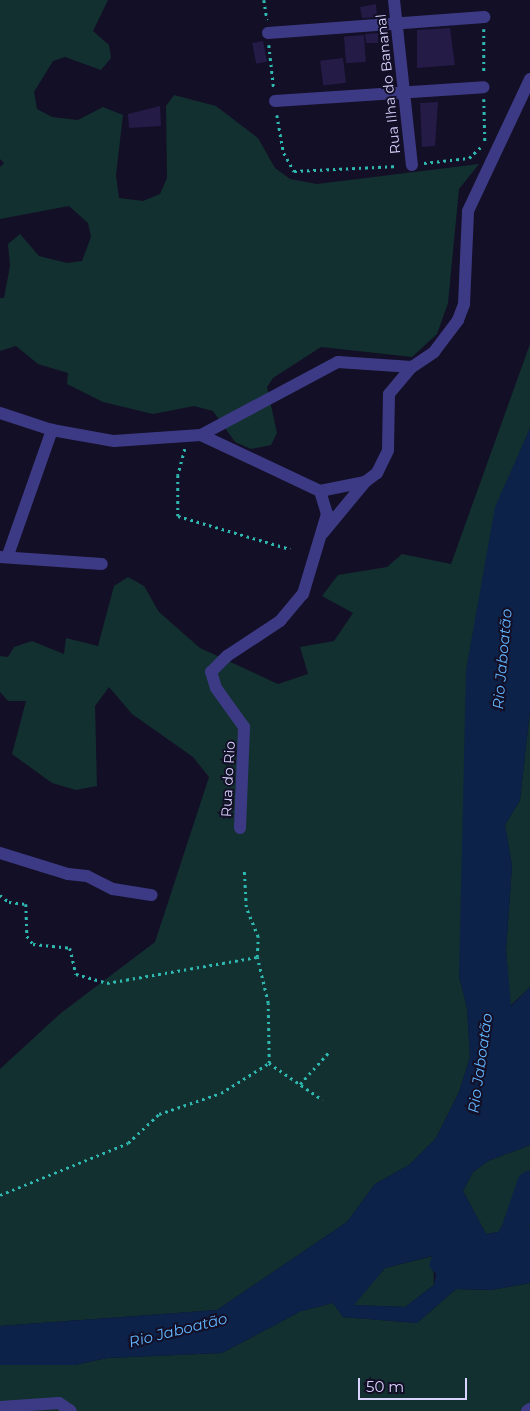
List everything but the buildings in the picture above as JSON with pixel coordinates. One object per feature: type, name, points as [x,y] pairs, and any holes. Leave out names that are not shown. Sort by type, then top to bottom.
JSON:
[{"type":"street","name":"Rua Ilha do Bananal","points":[[394,0],[412,165]]},
{"type":"street","points":[[268,33],[396,22],[484,17]]},
{"type":"street","points":[[323,533],[365,482],[377,473],[388,450],[389,394],[412,367],[434,352],[458,320],[464,304],[468,211],[530,78]]},
{"type":"street","points":[[275,101],[484,87]]},
{"type":"street","points":[[0,413],[52,430],[114,441],[201,435],[338,362],[412,367]]},
{"type":"street","points":[[52,430],[4,556],[102,564]]},
{"type":"street","points":[[201,435],[320,491],[365,482]]},
{"type":"street","name":"Rua do Rio","points":[[240,828],[244,727],[216,688],[212,672],[227,656],[290,613],[303,594],[323,533],[326,503],[320,491]]},
{"type":"street","points":[[0,853],[87,876],[113,889],[152,895]]},
{"type":"street","points":[[0,1407],[59,1403],[71,1411]]},
{"type":"path","points":[[264,0],[275,101],[284,153],[294,171],[412,165],[469,158],[479,151],[485,140],[484,17]]},
{"type":"path","points":[[180,436],[185,449],[178,475],[178,516],[290,550]]},
{"type":"path","points":[[244,868],[246,907],[258,937],[257,957],[268,1003],[269,1062]]},
{"type":"path","points":[[0,895],[9,902],[26,904],[26,930],[33,944],[70,948],[76,974],[84,980],[107,983],[257,957]]},
{"type":"path","points":[[300,1084],[329,1052]]},
{"type":"path","points":[[269,1062],[323,1100]]},
{"type":"path","points":[[0,1195],[128,1143],[159,1114],[222,1093],[269,1062]]},
{"type":"green space","points":[[0,0],[108,0],[93,31],[109,45],[111,58],[101,70],[65,57],[53,61],[34,92],[37,109],[52,117],[78,120],[103,107],[123,115],[116,175],[119,198],[143,201],[160,194],[167,178],[166,106],[174,95],[216,106],[258,138],[275,168],[290,179],[317,184],[479,164],[459,189],[448,303],[437,334],[412,357],[321,347],[273,378],[267,387],[277,433],[271,445],[251,449],[235,442],[213,411],[194,406],[153,414],[103,402],[67,384],[68,373],[38,364],[16,346],[0,351],[0,298],[4,298],[10,266],[8,244],[20,234],[39,256],[67,263],[82,261],[91,237],[88,223],[69,206],[0,219],[0,167],[4,163],[0,159]]},
{"type":"green space","points":[[530,344],[530,428],[514,467],[459,976],[467,1008],[470,1057],[459,1092],[436,1138],[409,1165],[375,1184],[347,1222],[217,1310],[0,1326],[0,1069],[61,1013],[155,942],[209,777],[193,757],[132,714],[109,687],[95,706],[97,786],[76,790],[52,783],[12,754],[26,701],[8,701],[0,692],[0,656],[8,657],[14,647],[32,641],[64,654],[66,638],[98,646],[114,586],[128,577],[144,586],[159,612],[200,648],[278,684],[308,674],[300,647],[334,641],[353,613],[322,596],[338,575],[387,567],[402,554],[451,564]]},
{"type":"green space","points":[[530,710],[530,987],[510,1006],[506,950],[512,866],[505,825],[520,800]]},
{"type":"green space","points":[[530,1145],[530,1227],[486,1234],[463,1191],[473,1172],[488,1161]]},
{"type":"green space","points":[[433,1256],[434,1285],[405,1307],[353,1305],[385,1268]]},
{"type":"green space","points":[[530,1283],[530,1411],[0,1411],[0,1365],[75,1365],[107,1358],[222,1353],[301,1311],[333,1303],[343,1317],[417,1323],[456,1289],[491,1290]]},
{"type":"water","name":"Rio Jaboatão","points":[[530,428],[530,710],[520,800],[505,825],[512,866],[506,950],[511,1006],[530,987],[530,1145],[488,1161],[473,1172],[463,1191],[486,1234],[530,1227],[530,1283],[491,1290],[456,1289],[417,1323],[343,1317],[333,1303],[301,1311],[222,1353],[107,1358],[75,1365],[0,1365],[0,1326],[217,1310],[347,1222],[375,1184],[409,1165],[436,1138],[459,1092],[470,1057],[467,1008],[459,976],[466,670],[495,507]],"holes":[[[432,1256],[429,1266],[436,1274],[434,1285],[405,1307],[354,1305],[385,1268]]]},
{"type":"waterway","points":[[489,1253],[505,1245],[513,1233],[530,1184]]}]
